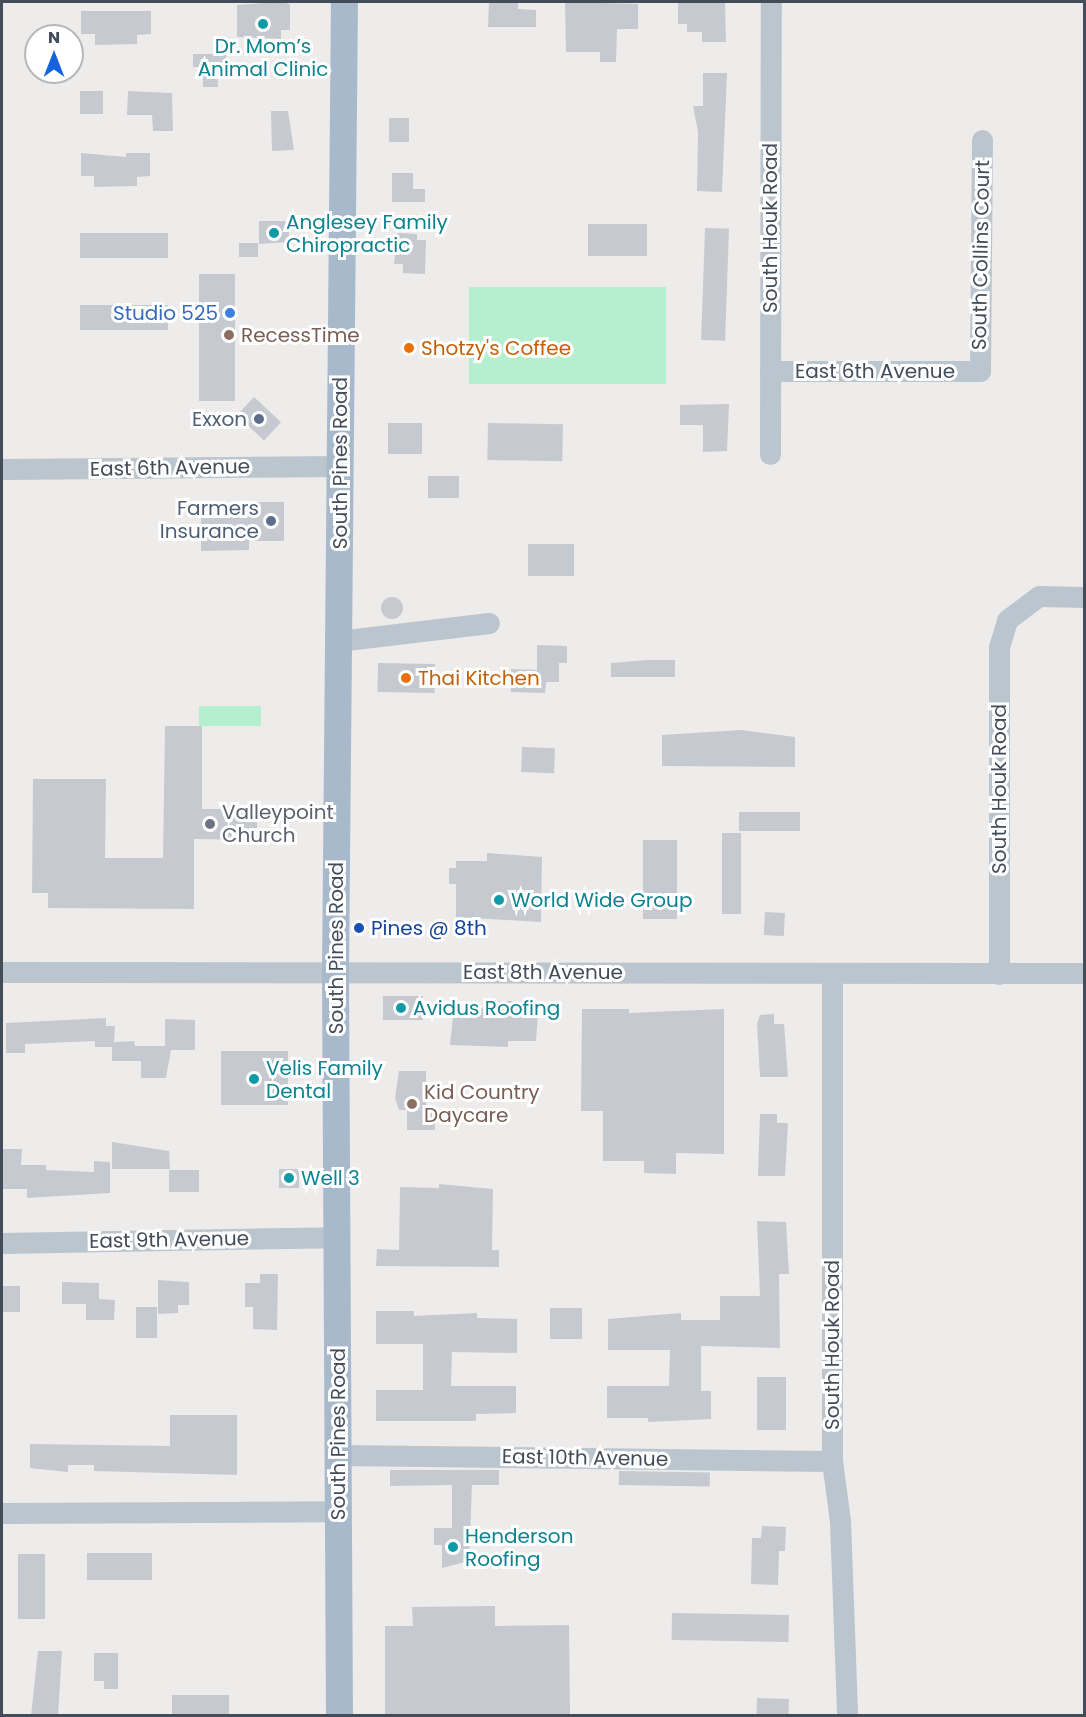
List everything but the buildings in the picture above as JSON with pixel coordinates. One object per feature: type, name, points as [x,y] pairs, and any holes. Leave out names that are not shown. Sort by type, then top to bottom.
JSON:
[{"type":"main road","name":"South Pines Road","points":[[339,1716],[335,971],[344,2]]},
{"type":"street","name":"South Houk Road","points":[[770,454],[771,2]]},
{"type":"street","name":"South Collins Court","points":[[980,370],[982,140]]},
{"type":"street","name":"East 6th Avenue","points":[[770,370],[980,370]]},
{"type":"street","name":"East 6th Avenue","points":[[2,470],[339,466]]},
{"type":"street","name":"South Houk Road","points":[[999,974],[999,647],[1007,620],[1017,610],[1039,596],[1084,597]]},
{"type":"street","points":[[338,641],[489,623]]},
{"type":"street","name":"East 8th Avenue","points":[[2,972],[1084,973]]},
{"type":"street","name":"South Houk Road","points":[[832,973],[832,1461],[840,1521],[847,1716]]},
{"type":"street","name":"East 9th Avenue","points":[[2,1243],[337,1237]]},
{"type":"street","name":"East 10th Avenue","points":[[338,1455],[832,1461]]},
{"type":"street","points":[[2,1513],[338,1511]]},
{"type":"green space","points":[[469,287],[666,287],[666,384],[469,384]]},
{"type":"green space","points":[[199,706],[261,706],[261,726],[199,726]]},
{"type":"place","name":"Dr. Mom’s Animal Clinic","points":[[263,24]]},
{"type":"place","name":"Anglesey Family Chiropractic","points":[[274,233]]},
{"type":"place","name":"Studio 525","points":[[230,313]]},
{"type":"place","name":"RecessTime","points":[[229,335]]},
{"type":"place","name":"Shotzy's Coffee","points":[[409,348]]},
{"type":"place","name":"Exxon","points":[[259,419]]},
{"type":"place","name":"Farmers Insurance","points":[[271,521]]},
{"type":"place","name":"Thai Kitchen","points":[[406,678]]},
{"type":"place","name":"Valleypoint Church","points":[[210,824]]},
{"type":"place","name":"World Wide Group","points":[[499,900]]},
{"type":"place","name":"Pines @ 8th","points":[[359,928]]},
{"type":"place","name":"Avidus Roofing","points":[[401,1008]]},
{"type":"place","name":"Velis Family Dental","points":[[254,1079]]},
{"type":"place","name":"Kid Country Daycare","points":[[412,1104]]},
{"type":"place","name":"Well 3","points":[[289,1178]]},
{"type":"place","name":"Henderson Roofing","points":[[453,1547]]}]
